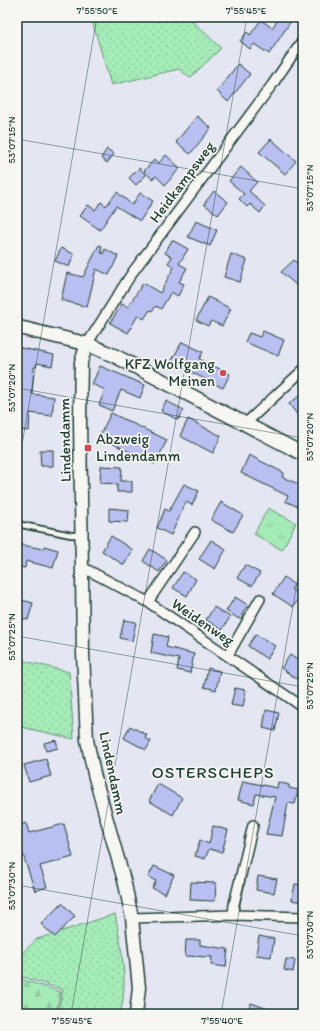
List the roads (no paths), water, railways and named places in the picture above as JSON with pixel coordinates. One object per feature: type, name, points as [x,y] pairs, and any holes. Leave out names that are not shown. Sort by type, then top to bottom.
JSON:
[{"type":"main road","points":[[17,327],[87,344],[115,356],[303,454]]},
{"type":"street","name":"Heidkampsweg","points":[[87,344],[132,273],[268,90],[303,40]]},
{"type":"street","name":"Lindendamm","points":[[87,344],[81,362],[84,697],[87,740],[94,774],[125,884],[132,918],[139,988],[136,1014]]},
{"type":"street","points":[[246,423],[303,370]]},
{"type":"street","points":[[148,602],[195,532]]},
{"type":"street","name":"Weidenweg","points":[[82,567],[148,602],[228,655],[303,708]]},
{"type":"street","points":[[228,655],[260,599]]},
{"type":"street","points":[[233,915],[234,904],[253,825]]},
{"type":"street","points":[[132,918],[233,915],[303,917]]},
{"type":"lane","points":[[17,524],[71,535],[82,535]]},
{"type":"place","name":"KFZ Wolfgang Meinen","points":[[223,373]]},
{"type":"place","name":"Abzweig Lindendamm","points":[[88,448]]},
{"type":"district","name":"OSTERSCHEPS","points":[[213,772]]}]
